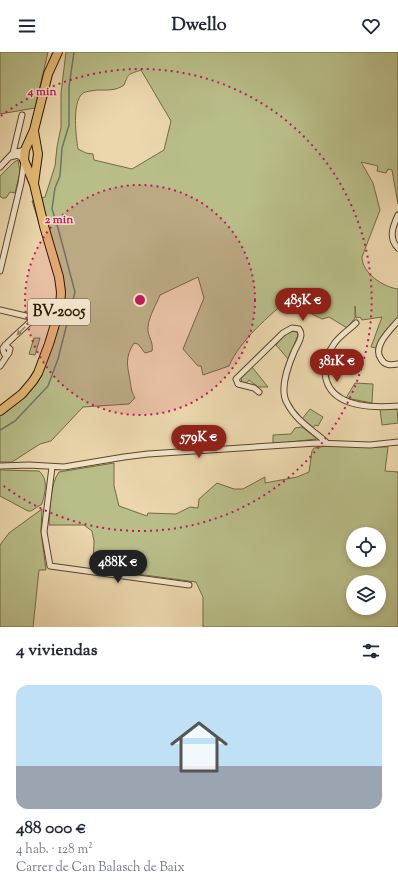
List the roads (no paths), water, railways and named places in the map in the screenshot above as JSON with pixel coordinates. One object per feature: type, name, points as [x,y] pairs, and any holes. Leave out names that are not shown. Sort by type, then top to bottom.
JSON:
[{"type":"main road","name":"BV-2005","points":[[0,411],[22,394],[38,373],[60,308],[61,292],[59,277],[44,226],[25,149],[34,130],[48,74],[58,52]]},
{"type":"main road","name":"BV-2005","points":[[28,165],[38,154],[34,130]]},
{"type":"main road","points":[[25,149],[33,147],[36,149]]},
{"type":"street","points":[[0,167],[13,153],[22,115]]},
{"type":"street","points":[[16,140],[18,147],[25,149]]},
{"type":"street","points":[[13,153],[25,149]]},
{"type":"street","points":[[9,158],[18,156],[28,165]]},
{"type":"street","points":[[0,271],[22,183],[28,165]]},
{"type":"street","points":[[22,183],[28,165]]},
{"type":"street","points":[[398,215],[392,233],[394,242],[398,248]]},
{"type":"street","points":[[0,310],[30,317],[31,319],[5,345],[3,349],[6,358],[0,366]]},
{"type":"street","points":[[398,321],[380,344],[379,357],[384,364],[398,364]]},
{"type":"street","points":[[356,323],[337,340],[331,348],[326,362],[326,380],[337,396],[347,402],[368,406],[398,406]]},
{"type":"street","points":[[259,392],[254,388],[238,384],[236,379],[283,334],[292,328],[298,329],[301,337],[291,359],[286,376],[284,387],[286,400],[302,422],[327,443]]},
{"type":"street","points":[[0,466],[29,465],[64,467],[148,454],[327,443],[370,445],[398,442]]},
{"type":"street","points":[[52,467],[44,532],[50,566],[189,585]]},
{"type":"waterway","points":[[0,430],[15,421],[48,386],[58,359],[75,292],[52,209],[55,188],[60,176],[62,148],[69,125],[69,87],[74,52]]}]
